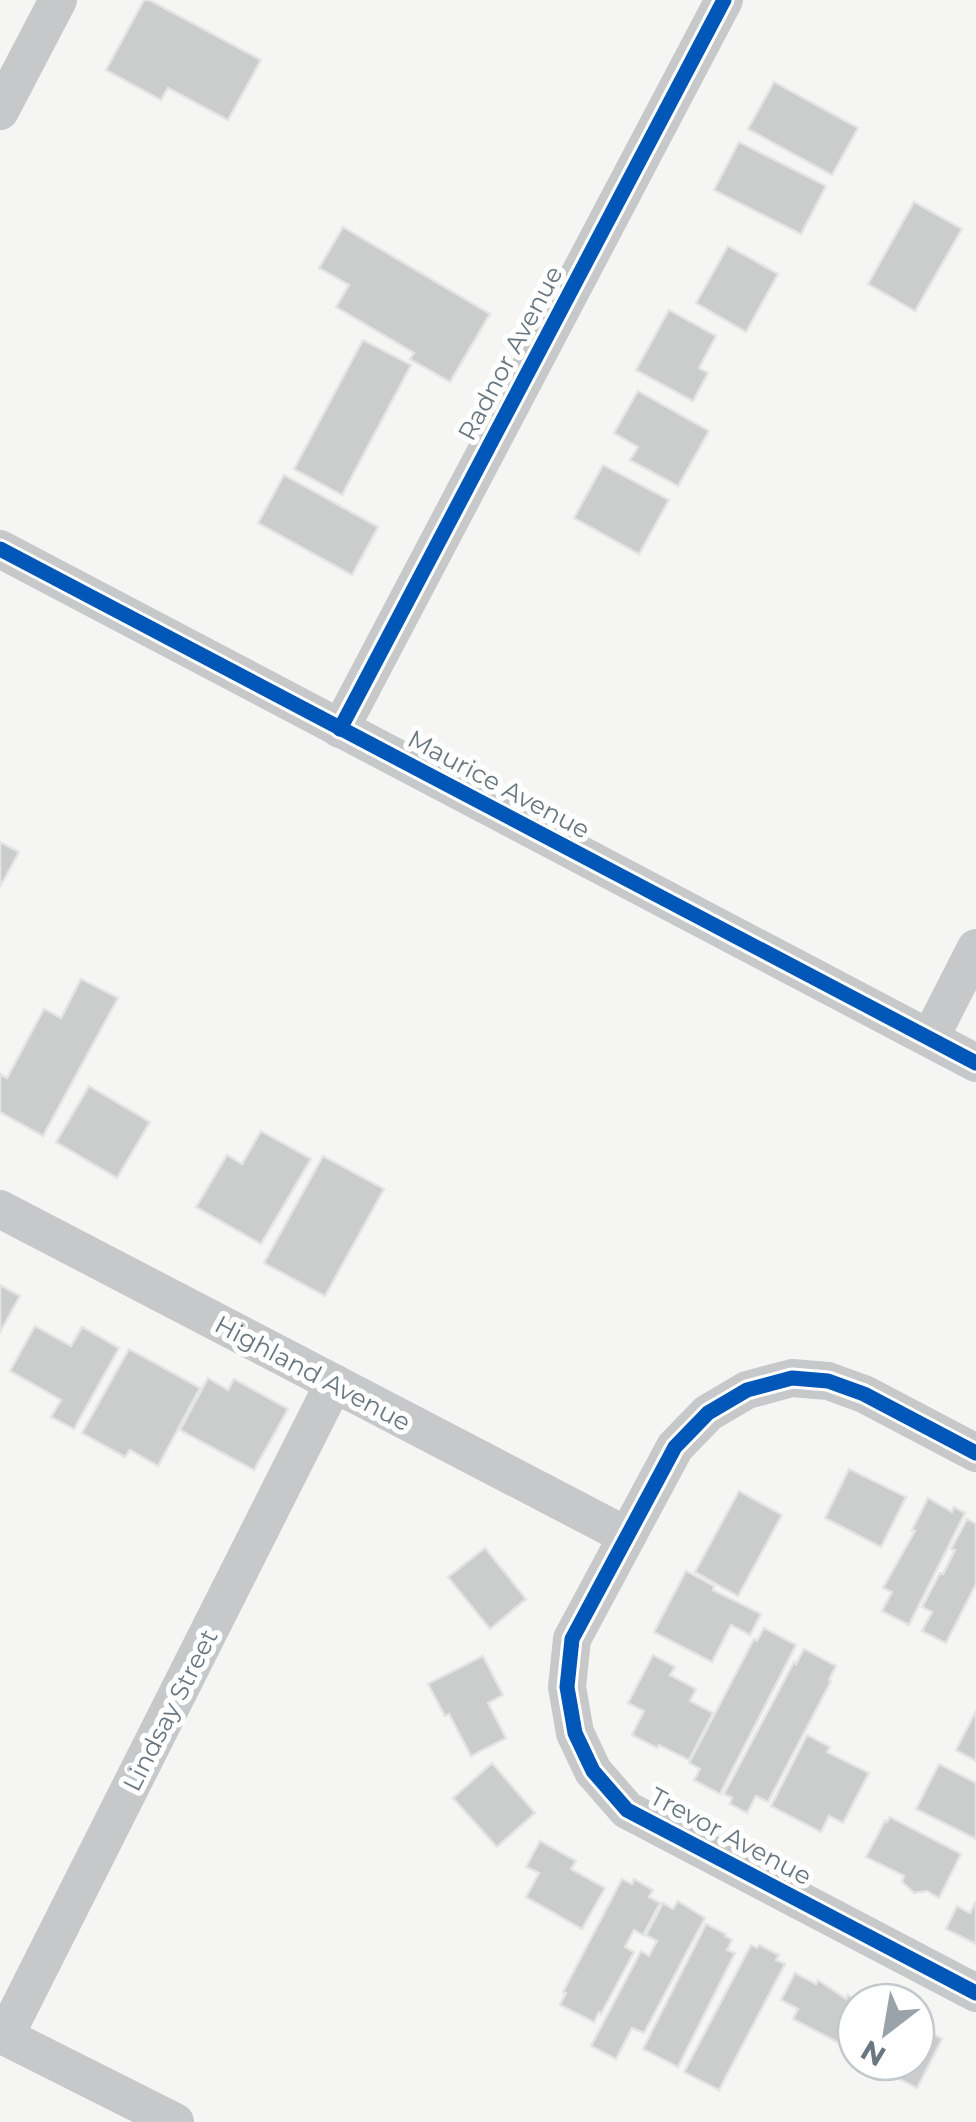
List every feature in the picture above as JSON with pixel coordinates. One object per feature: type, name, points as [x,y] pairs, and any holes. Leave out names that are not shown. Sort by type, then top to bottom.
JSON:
[{"type":"street","points":[[0,112],[58,0]]},
{"type":"street","name":"Radnor Avenue","points":[[340,729],[724,0]]},
{"type":"street","name":"Maurice Avenue","points":[[0,549],[976,1062]]},
{"type":"street","points":[[930,1038],[976,948]]},
{"type":"street","name":"Highland Avenue","points":[[0,1209],[627,1536]]},
{"type":"street","name":"Trevor Avenue","points":[[976,1453],[864,1394],[828,1382],[792,1378],[747,1390],[708,1412],[675,1446],[572,1640],[567,1686],[575,1732],[593,1772],[627,1810],[976,1993]]},
{"type":"street","name":"Lindsay Street","points":[[2,2035],[334,1384]]},
{"type":"street","points":[[2,2035],[175,2122]]},
{"type":"building","points":[[144,0],[261,60],[228,120],[168,88],[161,100],[106,70]]},
{"type":"building","points":[[774,82],[858,128],[832,175],[748,129]]},
{"type":"building","points":[[739,142],[826,186],[801,234],[714,190]]},
{"type":"building","points":[[914,202],[962,229],[915,311],[868,284]]},
{"type":"building","points":[[343,227],[490,314],[450,382],[410,359],[414,353],[336,307],[349,285],[319,268]]},
{"type":"building","points":[[728,246],[778,274],[746,332],[696,303]]},
{"type":"building","points":[[669,310],[716,336],[699,368],[708,373],[693,401],[636,370]]},
{"type":"building","points":[[363,340],[411,365],[342,495],[294,469]]},
{"type":"building","points":[[638,391],[709,431],[678,486],[630,460],[638,447],[614,433]]},
{"type":"building","points":[[603,465],[669,500],[639,554],[574,518]]},
{"type":"building","points":[[284,475],[378,527],[352,575],[258,523]]},
{"type":"building","points":[[0,842],[19,852],[0,887]]},
{"type":"building","points":[[81,979],[118,998],[43,1136],[0,1112],[0,1074],[7,1078],[44,1009],[61,1018]]},
{"type":"building","points":[[89,1086],[150,1122],[117,1178],[56,1142]]},
{"type":"building","points":[[261,1131],[311,1159],[261,1244],[196,1207],[227,1155],[242,1164]]},
{"type":"building","points":[[323,1156],[384,1189],[325,1296],[264,1263]]},
{"type":"building","points":[[0,1285],[20,1296],[0,1332]]},
{"type":"building","points":[[35,1326],[71,1346],[82,1327],[119,1348],[74,1429],[51,1417],[61,1400],[10,1371]]},
{"type":"building","points":[[129,1349],[200,1388],[158,1466],[130,1450],[125,1457],[82,1433]]},
{"type":"building","points":[[208,1378],[228,1390],[234,1379],[288,1409],[254,1470],[180,1430]]},
{"type":"building","points":[[849,1469],[906,1497],[881,1547],[825,1518]]},
{"type":"building","points":[[739,1491],[782,1515],[738,1596],[695,1572]]},
{"type":"building","points":[[928,1498],[952,1512],[954,1507],[965,1513],[909,1625],[882,1611],[892,1592],[883,1588],[915,1531],[912,1530]]},
{"type":"building","points":[[967,1519],[976,1524],[976,1584],[946,1643],[922,1631],[932,1612],[922,1607],[940,1573],[943,1574]]},
{"type":"building","points":[[485,1548],[526,1599],[490,1629],[448,1577]]},
{"type":"building","points":[[686,1571],[714,1586],[713,1590],[761,1614],[750,1635],[731,1625],[712,1662],[654,1632]]},
{"type":"building","points":[[764,1628],[796,1645],[720,1794],[694,1780],[700,1769],[689,1763],[754,1639],[757,1641]]},
{"type":"building","points":[[804,1649],[836,1666],[831,1681],[768,1802],[756,1796],[747,1813],[730,1804],[732,1798],[724,1794]]},
{"type":"building","points":[[653,1655],[675,1667],[670,1675],[696,1689],[690,1701],[713,1713],[689,1760],[632,1735],[644,1711],[628,1703]]},
{"type":"building","points":[[483,1656],[503,1695],[488,1703],[506,1738],[471,1756],[428,1684]]},
{"type":"building","points":[[976,1711],[976,1761],[956,1750]]},
{"type":"building","points":[[807,1735],[830,1747],[827,1752],[869,1773],[843,1823],[829,1816],[821,1832],[771,1806]]},
{"type":"building","points":[[492,1763],[535,1813],[497,1847],[453,1798]]},
{"type":"building","points":[[939,1764],[976,1783],[976,1839],[916,1809]]},
{"type":"building","points":[[890,1817],[961,1854],[939,1898],[927,1891],[914,1893],[902,1882],[904,1876],[866,1857]]},
{"type":"building","points":[[540,1841],[576,1861],[571,1869],[605,1888],[582,1929],[526,1897],[539,1873],[526,1867]]},
{"type":"building","points":[[622,1879],[632,1884],[634,1879],[653,1890],[649,1897],[660,1903],[643,1935],[634,1930],[625,1947],[634,1952],[594,2022],[560,2005],[566,1993],[563,1992]]},
{"type":"building","points":[[678,1901],[705,1918],[644,2033],[632,2028],[616,2059],[591,2046],[641,1951],[649,1956],[657,1941],[646,1935],[663,1903],[673,1909]]},
{"type":"building","points":[[976,1901],[976,1944],[946,1929],[957,1906],[970,1913]]},
{"type":"building","points":[[706,1924],[732,1940],[727,1950],[735,1953],[678,2067],[643,2049]]},
{"type":"building","points":[[751,1945],[779,1955],[776,1960],[785,1964],[719,2090],[684,2072]]},
{"type":"building","points":[[795,1973],[816,1984],[818,1980],[836,1992],[836,2041],[793,2019],[798,2009],[781,2000]]},
{"type":"cycle path","points":[[340,729],[724,0]]},
{"type":"cycle path","points":[[0,549],[976,1063]]},
{"type":"cycle path","points":[[976,1453],[864,1394],[828,1381],[792,1378],[747,1390],[708,1413],[675,1447],[572,1639],[567,1687],[575,1733],[593,1771],[627,1810],[976,1993]]}]
